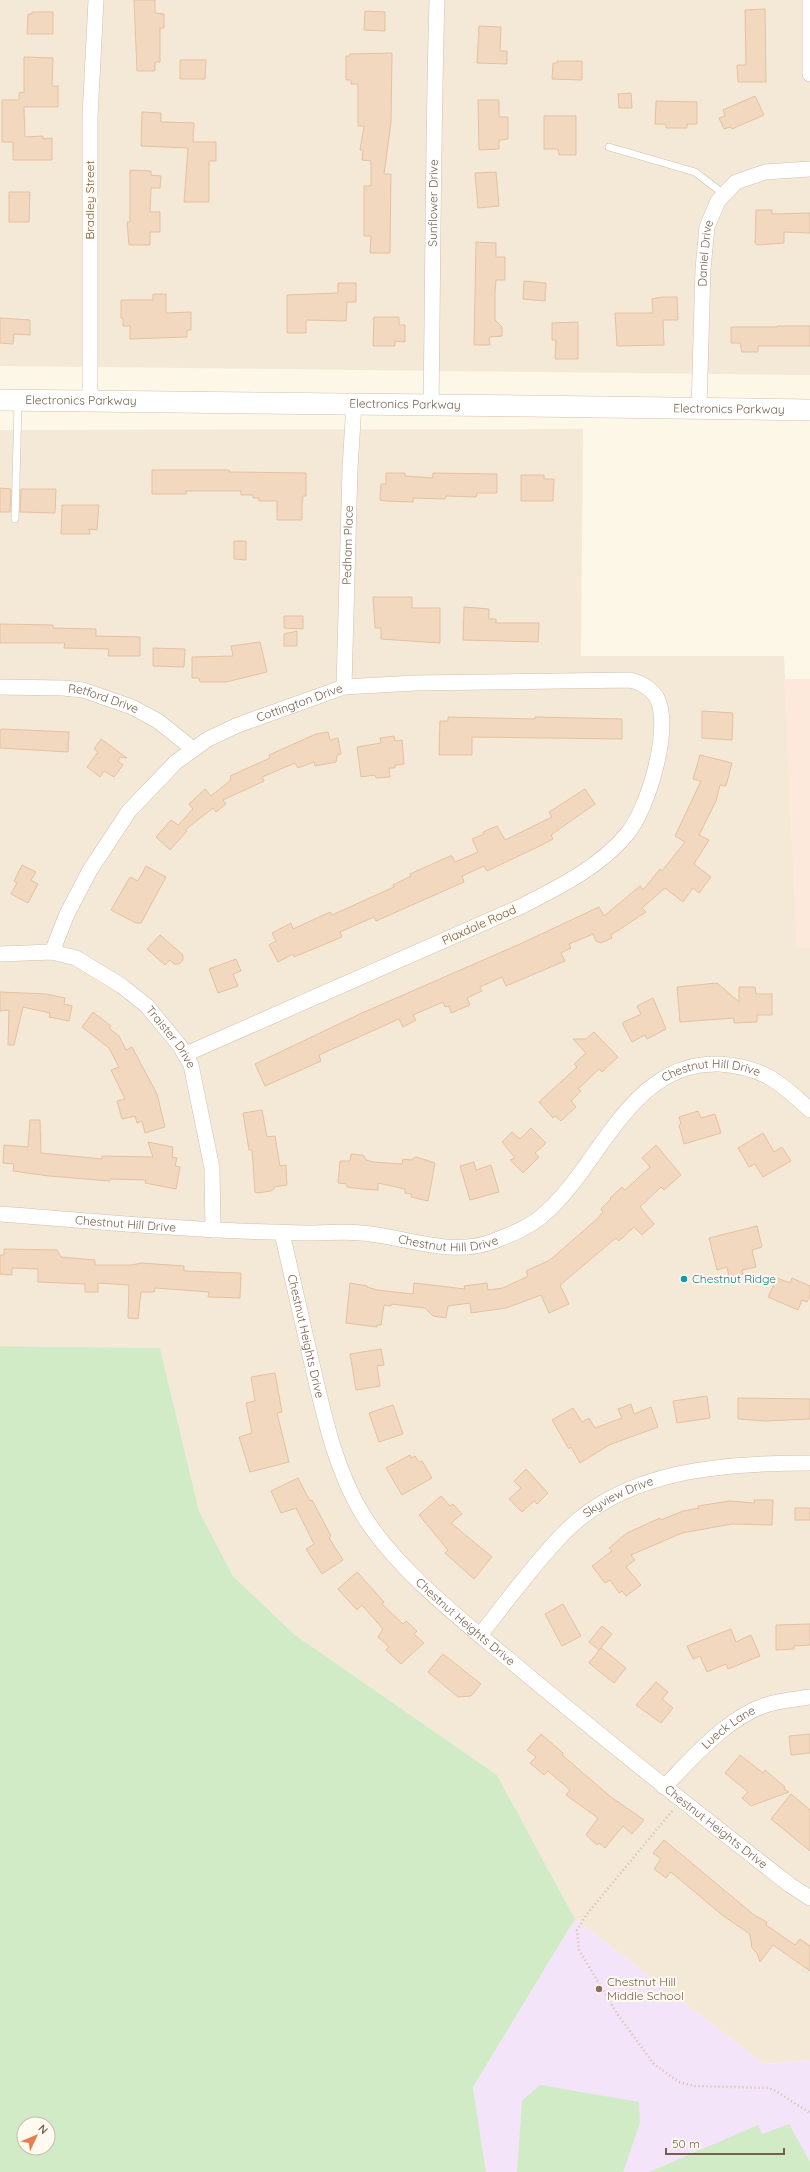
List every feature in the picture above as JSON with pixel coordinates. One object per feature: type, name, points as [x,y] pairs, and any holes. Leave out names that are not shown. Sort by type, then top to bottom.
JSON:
[{"type":"main road","name":"Electronics Parkway","points":[[9,400],[224,401],[430,406],[810,410]]},
{"type":"street","name":"Bradley Street","points":[[90,400],[90,117],[96,0]]},
{"type":"street","name":"Sunflower Drive","points":[[430,406],[433,249],[433,126],[437,0]]},
{"type":"street","points":[[810,0],[810,74]]},
{"type":"street","name":"Daniel Drive","points":[[699,409],[702,269],[707,227],[718,201],[736,182],[754,175],[765,172],[810,168]]},
{"type":"street","name":"Pedham Place","points":[[344,687],[350,468],[354,404]]},
{"type":"street","name":"Cottington Drive","points":[[52,952],[67,914],[90,870],[129,811],[176,762],[208,739],[238,725],[344,687],[415,683],[630,680],[640,682],[656,697]]},
{"type":"street","name":"Retford Drive","points":[[0,687],[63,688],[83,690],[132,708],[158,720],[193,749]]},
{"type":"street","name":"Plaxdale Road","points":[[186,1054],[522,906],[562,886],[607,855],[628,834],[645,804],[659,757],[661,736],[660,707],[656,697]]},
{"type":"street","name":"Traister Drive","points":[[0,954],[52,952],[76,958],[122,986],[147,1006],[186,1054],[191,1065],[212,1168],[213,1230]]},
{"type":"street","name":"Chestnut Hill Drive","points":[[0,1214],[213,1230],[282,1233],[360,1233],[454,1248],[490,1243],[522,1230],[543,1216],[568,1188],[638,1098],[662,1078],[685,1068],[717,1064],[759,1072],[783,1084],[810,1110]]},
{"type":"street","name":"Chestnut Heights Drive","points":[[282,1233],[326,1423],[346,1482],[363,1514],[386,1547],[412,1574],[480,1635],[600,1737],[790,1885],[810,1898]]},
{"type":"street","name":"Skyview Drive","points":[[480,1635],[563,1534],[594,1508],[624,1491],[665,1477],[714,1467],[775,1463],[810,1463]]},
{"type":"street","name":"Lueck Lane","points":[[664,1787],[714,1738],[744,1716],[772,1703],[810,1697]]},
{"type":"lane","points":[[608,147],[695,172],[725,195]]},
{"type":"lane","points":[[9,400],[15,519]]},
{"type":"path","points":[[681,1800],[587,1914],[577,1930],[579,1950],[618,2015],[654,2064],[667,2074],[680,2082],[695,2086],[768,2088],[776,2091],[810,2113]]},
{"type":"shaded area","points":[[0,0],[810,0],[810,375],[0,366]]},
{"type":"shaded area","points":[[583,429],[581,656],[784,656],[797,948],[810,948],[810,2060],[764,2064],[575,1919],[497,1775],[295,1635],[233,1576],[199,1511],[160,1348],[0,1346],[0,430]]},
{"type":"shaded area","points":[[784,679],[810,679],[810,948],[797,948]]},
{"type":"shaded area","name":"Chestnut Hill Middle School","points":[[575,1919],[764,2064],[810,2060],[810,2172],[486,2172],[473,2087]]},
{"type":"green space","points":[[0,1346],[160,1348],[199,1511],[233,1576],[295,1635],[497,1775],[575,1919],[473,2087],[486,2172],[0,2172]]},
{"type":"green space","points":[[540,2085],[639,2102],[640,2123],[623,2172],[517,2172],[522,2101]]},
{"type":"green space","points":[[789,2124],[810,2162],[810,2172],[649,2172],[758,2125],[762,2134]]},
{"type":"building","points":[[134,0],[155,0],[155,13],[164,14],[164,28],[160,28],[160,62],[155,62],[155,71],[137,71]]},
{"type":"building","points":[[765,9],[766,82],[738,82],[737,65],[746,65],[745,10]]},
{"type":"building","points":[[365,11],[385,12],[385,31],[364,30]]},
{"type":"building","points":[[32,12],[53,12],[53,34],[27,34],[28,14],[32,14]]},
{"type":"building","points":[[479,26],[501,27],[500,51],[507,51],[507,64],[477,63]]},
{"type":"building","points":[[392,53],[391,122],[384,174],[391,174],[390,253],[370,253],[371,236],[364,236],[364,186],[371,186],[371,161],[362,160],[363,150],[360,150],[364,126],[358,126],[358,84],[351,84],[351,80],[346,80],[346,56],[350,56],[350,54]]},
{"type":"building","points":[[24,57],[53,58],[52,86],[58,86],[58,107],[24,107],[25,137],[43,136],[43,139],[52,138],[52,160],[13,160],[13,142],[2,142],[2,100],[19,100],[19,93],[24,92]]},
{"type":"building","points":[[180,60],[206,60],[205,79],[180,79]]},
{"type":"building","points":[[557,61],[582,61],[582,80],[552,79],[553,63],[557,63]]},
{"type":"building","points":[[631,93],[632,108],[619,108],[618,94]]},
{"type":"building","points":[[755,96],[764,115],[732,129],[730,127],[724,129],[719,118],[725,116],[723,110]]},
{"type":"building","points":[[478,100],[499,100],[499,117],[508,117],[508,139],[499,140],[499,149],[479,150]]},
{"type":"building","points":[[656,101],[697,102],[697,124],[687,124],[687,128],[666,128],[666,124],[655,124]]},
{"type":"building","points":[[142,112],[161,113],[161,122],[194,123],[193,142],[216,142],[216,161],[209,161],[209,202],[184,202],[188,148],[141,146]]},
{"type":"building","points":[[544,116],[576,116],[576,155],[559,155],[558,149],[544,149]]},
{"type":"building","points":[[130,170],[151,171],[151,175],[161,176],[160,188],[151,188],[150,212],[160,212],[160,232],[150,232],[150,245],[129,245],[127,222],[130,222]]},
{"type":"building","points":[[496,172],[499,206],[478,208],[475,173]]},
{"type":"building","points":[[9,192],[30,192],[29,222],[9,222]]},
{"type":"building","points":[[756,210],[772,210],[772,214],[810,213],[810,233],[784,232],[784,243],[757,245],[755,243]]},
{"type":"building","points":[[476,242],[496,243],[496,257],[505,257],[505,280],[496,280],[495,291],[495,320],[502,327],[502,336],[489,337],[490,345],[474,345]]},
{"type":"building","points":[[524,281],[546,283],[545,301],[523,299]]},
{"type":"building","points":[[338,283],[356,283],[356,302],[347,302],[346,321],[306,320],[306,333],[287,333],[287,295],[338,293]]},
{"type":"building","points":[[153,294],[166,294],[166,313],[191,312],[191,330],[187,330],[187,337],[130,339],[130,326],[123,326],[123,318],[121,318],[121,300],[153,300]]},
{"type":"building","points":[[677,297],[678,320],[663,320],[664,345],[617,346],[615,313],[653,313],[652,299]]},
{"type":"building","points":[[374,317],[399,317],[399,325],[405,325],[405,342],[395,341],[395,346],[373,346]]},
{"type":"building","points":[[0,318],[30,320],[30,335],[14,334],[13,344],[0,343]]},
{"type":"building","points":[[578,322],[578,359],[555,359],[556,340],[552,340],[552,323]]},
{"type":"building","points":[[810,326],[810,346],[758,346],[758,352],[742,352],[740,343],[731,343],[731,327]]},
{"type":"building","points":[[152,470],[229,470],[229,472],[306,473],[306,496],[303,496],[302,520],[277,520],[277,501],[259,501],[259,498],[253,498],[253,495],[241,495],[241,491],[186,491],[186,494],[152,494]]},
{"type":"building","points":[[386,473],[405,473],[405,476],[433,478],[433,473],[497,474],[497,493],[477,493],[476,497],[446,496],[445,499],[413,498],[413,502],[380,500],[381,484],[386,484]]},
{"type":"building","points":[[521,475],[544,475],[544,479],[554,479],[553,501],[521,501]]},
{"type":"building","points":[[0,488],[11,489],[10,512],[0,512]]},
{"type":"building","points":[[21,489],[56,489],[55,513],[20,512]]},
{"type":"building","points":[[62,505],[99,505],[97,530],[89,529],[90,534],[61,534]]},
{"type":"building","points":[[234,541],[246,541],[246,560],[234,559]]},
{"type":"building","points":[[373,597],[412,597],[412,608],[440,608],[440,643],[381,639],[381,628],[375,628]]},
{"type":"building","points":[[464,607],[489,609],[489,619],[496,619],[496,623],[539,623],[538,642],[463,640]]},
{"type":"building","points":[[284,616],[303,616],[303,629],[284,628]]},
{"type":"building","points":[[0,624],[53,625],[53,628],[96,629],[96,636],[140,637],[140,656],[108,656],[109,649],[64,648],[65,643],[0,643]]},
{"type":"building","points":[[297,631],[297,646],[284,646],[284,634]]},
{"type":"building","points":[[260,642],[267,672],[226,682],[200,682],[199,678],[192,678],[192,657],[233,656],[231,646]]},
{"type":"building","points":[[153,648],[185,649],[184,667],[153,666]]},
{"type":"building","points":[[702,711],[733,713],[732,740],[702,738]]},
{"type":"building","points":[[448,717],[622,719],[622,739],[472,737],[472,755],[439,755],[440,721],[448,721]]},
{"type":"building","points":[[0,730],[69,732],[68,752],[0,748]]},
{"type":"building","points":[[328,732],[330,740],[338,738],[341,754],[337,755],[336,762],[315,766],[314,762],[298,768],[295,763],[262,777],[264,781],[223,800],[226,804],[216,812],[213,808],[185,830],[187,831],[170,850],[156,837],[171,820],[178,825],[193,809],[189,804],[205,789],[211,796],[231,780],[230,776],[270,758],[269,755],[316,734]]},
{"type":"building","points":[[394,736],[395,741],[402,740],[404,764],[395,765],[395,768],[389,768],[390,777],[376,778],[375,775],[361,777],[357,747],[381,743],[380,738]]},
{"type":"building","points":[[101,739],[127,758],[120,757],[118,761],[123,765],[114,777],[104,771],[100,777],[87,767],[98,752],[94,749]]},
{"type":"building","points":[[700,755],[732,763],[726,786],[720,785],[716,801],[699,835],[709,840],[694,864],[711,877],[699,893],[693,888],[683,902],[665,888],[642,908],[646,912],[611,935],[612,938],[601,943],[596,941],[593,934],[569,944],[571,948],[561,953],[565,961],[506,986],[502,977],[480,987],[482,991],[467,998],[470,1005],[451,1013],[449,1006],[445,1007],[443,1002],[413,1015],[416,1020],[403,1027],[399,1019],[319,1055],[321,1061],[265,1086],[255,1064],[362,1013],[520,944],[599,907],[604,916],[640,886],[643,890],[660,869],[662,871],[685,842],[675,836],[701,781],[693,779]]},
{"type":"building","points":[[585,789],[595,804],[551,835],[553,839],[544,844],[487,871],[484,866],[462,876],[464,882],[376,921],[374,917],[340,932],[342,937],[294,957],[293,954],[278,962],[269,945],[276,941],[272,933],[291,923],[293,929],[330,912],[332,915],[394,887],[393,885],[411,876],[410,874],[450,856],[452,856],[455,862],[478,852],[472,839],[484,834],[483,832],[497,826],[505,840],[552,817],[549,812]]},
{"type":"building","points":[[22,865],[36,872],[31,880],[38,884],[28,903],[11,894],[17,883],[14,881]]},
{"type":"building","points":[[146,866],[166,877],[141,923],[136,923],[111,910],[130,877],[138,881]]},
{"type":"building","points":[[160,935],[183,955],[183,960],[179,964],[174,964],[170,960],[165,965],[147,949]]},
{"type":"building","points":[[236,959],[241,971],[233,974],[238,986],[218,993],[209,969]]},
{"type":"building","points":[[717,983],[739,1002],[739,987],[755,987],[756,994],[772,994],[772,1015],[757,1015],[757,1022],[734,1023],[734,1018],[680,1022],[677,987]]},
{"type":"building","points":[[0,992],[46,994],[65,998],[64,1004],[72,1006],[69,1021],[49,1017],[50,1013],[23,1007],[14,1045],[8,1045],[9,1010],[0,1011]]},
{"type":"building","points":[[653,998],[666,1029],[647,1039],[645,1035],[632,1042],[622,1023],[641,1014],[637,1006]]},
{"type":"building","points":[[93,1012],[111,1026],[109,1028],[119,1036],[126,1050],[132,1047],[157,1094],[165,1127],[145,1133],[142,1121],[137,1123],[135,1116],[122,1119],[117,1101],[125,1099],[111,1070],[119,1067],[109,1048],[82,1027]]},
{"type":"building","points":[[594,1032],[618,1057],[602,1072],[599,1069],[578,1089],[581,1091],[571,1101],[576,1107],[561,1121],[555,1116],[553,1118],[539,1102],[577,1067],[574,1064],[586,1053],[573,1039],[586,1039]]},
{"type":"building","points":[[262,1110],[267,1137],[275,1136],[280,1166],[286,1165],[287,1185],[274,1187],[271,1191],[258,1193],[255,1192],[252,1150],[249,1150],[243,1113]]},
{"type":"building","points":[[698,1111],[701,1118],[715,1114],[721,1133],[684,1144],[679,1125],[681,1124],[679,1117]]},
{"type":"building","points":[[30,1120],[40,1120],[41,1153],[102,1159],[102,1156],[153,1157],[148,1142],[173,1147],[172,1157],[177,1158],[175,1166],[180,1167],[176,1189],[145,1183],[146,1180],[111,1179],[110,1181],[49,1176],[13,1171],[14,1164],[3,1163],[4,1145],[28,1147]]},
{"type":"building","points":[[531,1128],[546,1143],[535,1153],[539,1157],[523,1173],[510,1160],[515,1158],[502,1142],[512,1132],[520,1139]]},
{"type":"building","points":[[763,1133],[774,1152],[782,1147],[791,1161],[763,1177],[755,1164],[749,1167],[738,1148]]},
{"type":"building","points":[[656,1145],[681,1175],[664,1190],[661,1187],[640,1207],[654,1224],[642,1235],[634,1227],[619,1241],[616,1238],[560,1285],[569,1304],[549,1313],[541,1295],[506,1308],[471,1313],[470,1303],[448,1306],[446,1318],[433,1316],[425,1308],[391,1304],[391,1306],[384,1305],[381,1325],[377,1325],[377,1327],[346,1323],[350,1283],[367,1286],[377,1290],[413,1294],[414,1283],[465,1289],[464,1286],[487,1283],[488,1290],[503,1288],[528,1276],[526,1271],[550,1260],[597,1219],[603,1212],[601,1209],[611,1199],[610,1198],[622,1187],[625,1190],[650,1167],[642,1158]]},
{"type":"building","points":[[351,1154],[363,1155],[366,1160],[374,1162],[402,1164],[403,1159],[411,1160],[416,1157],[435,1163],[428,1201],[411,1197],[412,1194],[405,1193],[405,1189],[378,1183],[378,1190],[347,1187],[347,1184],[338,1183],[340,1161],[350,1161]]},
{"type":"building","points":[[474,1162],[476,1170],[491,1165],[499,1192],[470,1200],[460,1166]]},
{"type":"building","points":[[757,1226],[762,1247],[752,1250],[756,1267],[742,1270],[743,1274],[729,1277],[727,1267],[717,1270],[709,1238]]},
{"type":"building","points":[[4,1249],[57,1250],[61,1257],[95,1260],[95,1265],[132,1265],[141,1263],[184,1266],[184,1271],[241,1273],[240,1298],[208,1297],[209,1292],[155,1288],[154,1292],[141,1292],[138,1319],[128,1318],[129,1285],[98,1283],[98,1292],[85,1292],[85,1284],[38,1282],[38,1269],[12,1268],[12,1275],[0,1274],[0,1255],[4,1255]]},
{"type":"building","points":[[777,1278],[790,1283],[792,1278],[810,1286],[810,1295],[807,1302],[802,1300],[798,1310],[768,1297]]},
{"type":"building","points":[[381,1349],[384,1365],[377,1366],[380,1386],[356,1390],[350,1354]]},
{"type":"building","points":[[275,1373],[282,1412],[277,1413],[289,1462],[250,1472],[239,1437],[252,1433],[246,1403],[255,1401],[251,1377]]},
{"type":"building","points":[[707,1396],[710,1418],[677,1423],[673,1401]]},
{"type":"building","points":[[738,1398],[810,1399],[810,1419],[765,1421],[738,1419]]},
{"type":"building","points":[[631,1404],[634,1414],[651,1407],[658,1427],[609,1445],[580,1463],[571,1447],[569,1449],[552,1420],[573,1408],[582,1422],[589,1418],[595,1428],[622,1418],[618,1409]]},
{"type":"building","points":[[393,1405],[403,1434],[379,1442],[369,1413]]},
{"type":"building","points":[[410,1455],[411,1458],[415,1456],[419,1462],[422,1461],[432,1478],[402,1495],[386,1468]]},
{"type":"building","points":[[526,1469],[548,1493],[537,1504],[534,1501],[522,1512],[509,1499],[521,1488],[514,1481]]},
{"type":"building","points":[[298,1478],[310,1501],[312,1500],[331,1536],[329,1538],[343,1560],[322,1574],[306,1549],[314,1544],[296,1508],[281,1513],[271,1491]]},
{"type":"building","points":[[441,1496],[450,1506],[453,1504],[462,1514],[451,1523],[492,1557],[474,1579],[445,1553],[448,1550],[419,1515]]},
{"type":"building","points":[[754,1500],[773,1500],[772,1525],[732,1524],[682,1533],[631,1555],[635,1560],[626,1567],[641,1585],[626,1596],[622,1591],[619,1593],[610,1580],[605,1583],[592,1566],[612,1551],[609,1548],[627,1533],[660,1518],[661,1520],[683,1511],[699,1508],[698,1506],[729,1501],[755,1503]]},
{"type":"building","points":[[795,1508],[810,1508],[810,1520],[795,1520]]},
{"type":"building","points":[[357,1572],[384,1602],[382,1604],[403,1624],[406,1621],[417,1631],[414,1634],[424,1643],[401,1664],[386,1650],[389,1647],[378,1637],[383,1629],[362,1605],[357,1610],[338,1589]]},
{"type":"building","points":[[563,1604],[581,1636],[562,1646],[545,1614]]},
{"type":"building","points":[[810,1624],[810,1645],[794,1646],[794,1649],[776,1650],[776,1625]]},
{"type":"building","points":[[602,1626],[612,1634],[599,1650],[589,1642]]},
{"type":"building","points":[[731,1629],[736,1642],[751,1635],[760,1656],[728,1669],[726,1664],[707,1672],[700,1656],[693,1659],[687,1646]]},
{"type":"building","points":[[601,1648],[626,1668],[614,1683],[589,1663]]},
{"type":"building","points":[[443,1654],[481,1684],[471,1696],[458,1697],[428,1672]]},
{"type":"building","points":[[656,1682],[668,1692],[662,1699],[673,1708],[661,1723],[636,1705]]},
{"type":"building","points":[[541,1734],[563,1753],[562,1755],[611,1797],[644,1820],[632,1834],[623,1826],[605,1848],[599,1843],[597,1845],[586,1835],[598,1818],[566,1795],[570,1790],[548,1771],[544,1775],[530,1763],[536,1757],[527,1750]]},
{"type":"building","points":[[810,1734],[810,1753],[791,1755],[789,1736]]},
{"type":"building","points":[[740,1755],[763,1773],[765,1770],[789,1792],[751,1806],[742,1798],[748,1792],[725,1773]]},
{"type":"building","points":[[791,1794],[810,1810],[810,1851],[771,1819]]},
{"type":"building","points":[[664,1840],[754,1915],[767,1922],[766,1925],[795,1945],[800,1939],[810,1946],[810,1971],[773,1945],[760,1962],[757,1953],[752,1948],[750,1934],[722,1915],[671,1872],[666,1878],[654,1869],[661,1859],[653,1853]]},
{"type":"place","name":"Chestnut Ridge","points":[[684,1279]]},
{"type":"place","name":"Chestnut Hill Middle School","points":[[599,1989]]}]
